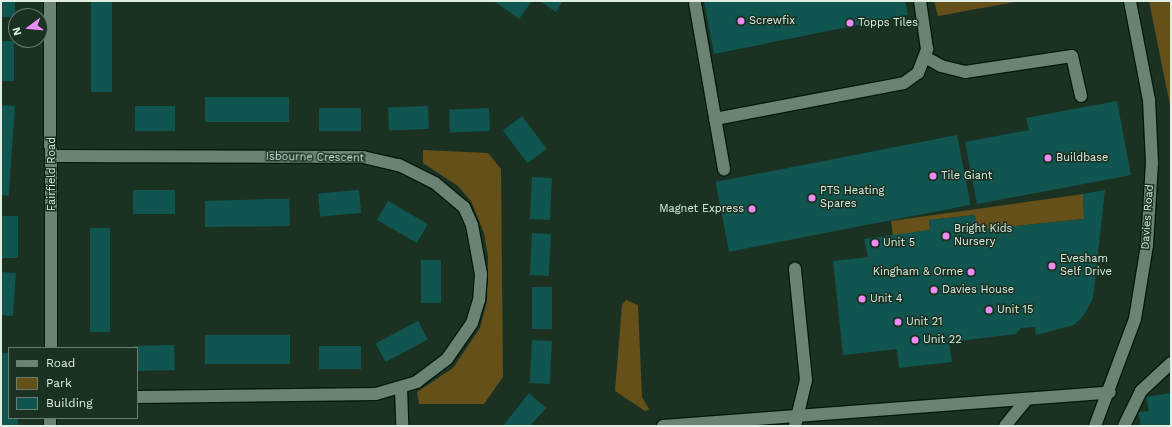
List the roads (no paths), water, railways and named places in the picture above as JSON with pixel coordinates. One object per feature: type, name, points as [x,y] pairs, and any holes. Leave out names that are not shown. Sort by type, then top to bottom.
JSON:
[{"type":"street","name":"Fairfield Road","points":[[50,1],[53,156],[51,347]]},
{"type":"street","points":[[715,119],[904,83],[918,73],[925,58],[920,1]]},
{"type":"street","name":"Davies Road","points":[[1095,426],[1110,392],[1135,319],[1147,245],[1152,163],[1150,100],[1130,1]]},
{"type":"street","points":[[695,3],[724,170]]},
{"type":"street","points":[[925,58],[941,66],[965,72],[1072,56],[1081,96]]},
{"type":"street","name":"Isbourne Crescent","points":[[53,156],[363,157],[399,165],[435,183],[464,206],[472,226],[480,267],[479,300],[472,323],[447,359],[417,382],[401,388],[376,394],[138,397]]},
{"type":"street","points":[[795,269],[806,380],[797,421]]},
{"type":"street","points":[[1124,426],[1140,391],[1171,363]]},
{"type":"street","points":[[401,388],[402,426]]},
{"type":"street","points":[[664,426],[797,421],[1110,392]]},
{"type":"street","points":[[1005,426],[1026,400]]},
{"type":"place","name":"Screwfix","points":[[741,21]]},
{"type":"place","name":"Topps Tiles","points":[[850,23]]},
{"type":"place","name":"Buildbase","points":[[1048,158]]},
{"type":"place","name":"Tile Giant","points":[[933,176]]},
{"type":"place","name":"PTS Heating Spares","points":[[812,198]]},
{"type":"place","name":"Magnet Express","points":[[752,209]]},
{"type":"place","name":"Bright Kids Nursery","points":[[946,236]]},
{"type":"place","name":"Unit 5","points":[[875,243]]},
{"type":"place","name":"Evesham Self Drive","points":[[1052,266]]},
{"type":"place","name":"Kingham & Orme","points":[[971,272]]},
{"type":"place","name":"Davies House","points":[[934,290]]},
{"type":"place","name":"Unit 4","points":[[862,299]]},
{"type":"place","name":"Unit 15","points":[[989,310]]},
{"type":"place","name":"Unit 21","points":[[898,322]]},
{"type":"place","name":"Unit 22","points":[[915,340]]}]
